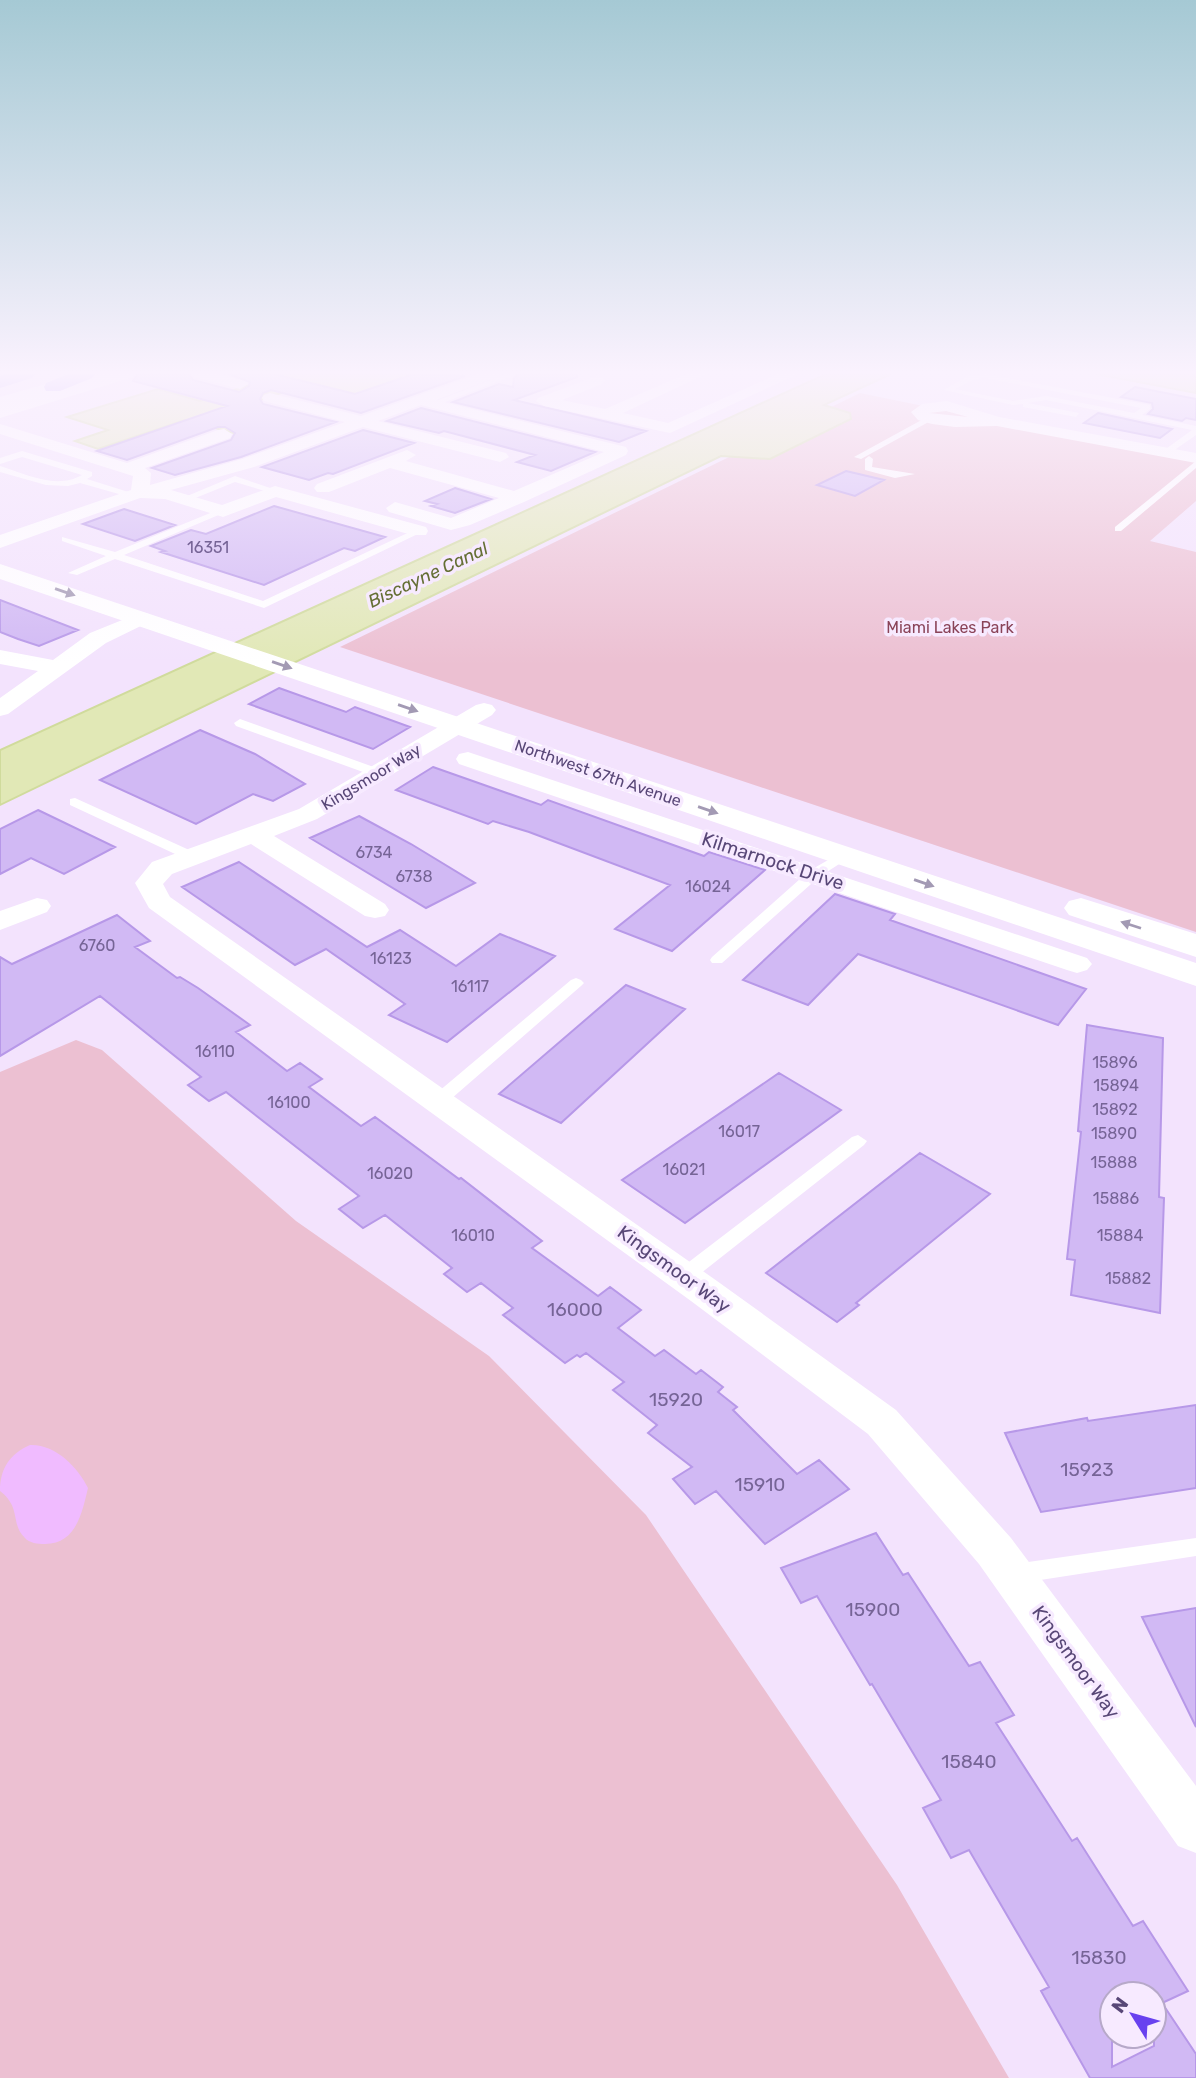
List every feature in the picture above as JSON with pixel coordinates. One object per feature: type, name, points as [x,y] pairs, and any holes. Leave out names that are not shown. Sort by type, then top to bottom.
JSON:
[{"type":"main road","name":"Northwest 67th Avenue","points":[[0,549],[134,593],[213,631],[853,846],[1196,975]]},
{"type":"main road","name":"Northwest 67th Avenue","points":[[0,570],[142,618],[213,631],[244,632],[370,684]]},
{"type":"main road","points":[[134,593],[142,600],[146,611],[142,618]]},
{"type":"main road","name":"Northwest 67th Avenue","points":[[853,846],[1196,946]]},
{"type":"street","points":[[137,471],[142,473],[137,494]]},
{"type":"street","points":[[0,542],[137,494],[219,471]]},
{"type":"street","points":[[366,471],[323,488],[451,524],[577,471]]},
{"type":"street","points":[[420,471],[518,498]]},
{"type":"street","points":[[448,479],[467,471]]},
{"type":"street","points":[[137,494],[166,494],[223,511],[275,491],[419,531]]},
{"type":"street","points":[[0,709],[98,638],[142,618]]},
{"type":"street","points":[[0,657],[55,667]]},
{"type":"street","name":"Kingsmoor Way","points":[[471,718],[308,814],[162,868],[149,883],[159,902],[684,1276],[882,1422],[995,1551],[1196,1828]]},
{"type":"street","name":"Kilmarnock Drive","points":[[468,759],[1077,964]]},
{"type":"street","points":[[254,835],[375,910]]},
{"type":"street","points":[[0,921],[37,906]]},
{"type":"lane","points":[[6,471],[55,486],[81,480],[89,474],[79,471]]},
{"type":"lane","points":[[879,471],[895,475],[911,474]]},
{"type":"lane","points":[[1118,529],[1188,471]]},
{"type":"lane","points":[[81,480],[137,494]]},
{"type":"lane","points":[[185,499],[235,480],[275,491]]},
{"type":"lane","points":[[73,573],[223,511]]},
{"type":"lane","points":[[65,539],[264,605],[419,531]]},
{"type":"lane","points":[[240,723],[378,773]]},
{"type":"lane","points":[[75,802],[193,857]]},
{"type":"lane","points":[[717,960],[814,874],[853,846]]},
{"type":"lane","points":[[438,1101],[576,983]]},
{"type":"lane","points":[[684,1276],[858,1141]]},
{"type":"lane","points":[[1012,1575],[1196,1547]]},
{"type":"green space","name":"Miami Lakes Park","points":[[700,471],[1196,471],[1196,501],[1150,541],[1196,552],[1196,932],[340,647]]},
{"type":"green space","points":[[76,1040],[102,1050],[296,1221],[489,1356],[646,1515],[897,1885],[1009,2078],[0,2078],[0,1072]]},
{"type":"sand","points":[[30,1445],[48,1448],[65,1458],[88,1488],[76,1525],[71,1533],[56,1543],[39,1544],[27,1540],[18,1527],[11,1504],[0,1491],[4,1469],[12,1457]]},
{"type":"water","name":"Biscayne Canal","points":[[613,471],[690,471],[0,805],[0,750]]},
{"type":"building","points":[[162,471],[190,471],[175,475]]},
{"type":"building","points":[[276,471],[341,471],[309,480]]},
{"type":"building","points":[[846,471],[884,480],[855,496],[817,485]]},
{"type":"building","points":[[455,488],[491,499],[455,513],[431,506],[437,504],[425,501]]},
{"type":"building","points":[[274,506],[385,537],[355,551],[344,548],[264,585],[161,552],[165,551],[151,546],[191,530],[206,534]]},
{"type":"building","points":[[124,509],[175,525],[135,541],[83,524]]},
{"type":"building","points":[[0,600],[78,630],[39,646],[18,639],[0,632]]},
{"type":"building","points":[[279,688],[346,712],[355,707],[410,727],[373,749],[249,704]]},
{"type":"building","points":[[200,730],[255,754],[305,784],[273,801],[253,794],[196,824],[100,780]]},
{"type":"building","points":[[433,767],[541,805],[548,800],[704,856],[709,852],[765,870],[672,951],[615,929],[670,885],[529,832],[493,821],[488,824],[396,790]]},
{"type":"building","points":[[38,810],[115,847],[64,874],[31,858],[0,874],[0,829]]},
{"type":"building","points":[[359,816],[475,883],[426,908],[310,838]]},
{"type":"building","points":[[239,862],[367,947],[400,930],[456,966],[500,934],[555,956],[447,1042],[389,1015],[405,1004],[326,949],[295,965],[182,887]]},
{"type":"building","points":[[835,894],[895,914],[890,920],[1086,989],[1058,1025],[858,954],[808,1005],[743,980]]},
{"type":"building","points":[[117,915],[150,941],[135,947],[250,1025],[236,1032],[287,1071],[300,1063],[322,1079],[309,1087],[361,1126],[375,1117],[461,1178],[542,1241],[532,1248],[598,1296],[610,1287],[641,1310],[618,1328],[655,1356],[664,1350],[696,1374],[701,1370],[723,1387],[718,1392],[737,1407],[733,1410],[797,1474],[819,1460],[849,1489],[765,1544],[716,1491],[695,1504],[673,1479],[692,1467],[648,1433],[657,1425],[613,1390],[624,1382],[586,1353],[565,1363],[503,1315],[513,1308],[481,1283],[467,1292],[444,1274],[452,1268],[385,1215],[363,1228],[339,1209],[359,1196],[226,1092],[209,1101],[188,1085],[201,1077],[100,996],[0,1056],[0,957],[12,964]]},
{"type":"building","points":[[626,985],[685,1009],[561,1123],[499,1094]]},
{"type":"building","points":[[1087,1025],[1163,1038],[1159,1197],[1164,1198],[1160,1313],[1071,1295],[1075,1260],[1067,1259],[1081,1132],[1078,1131]]},
{"type":"building","points":[[779,1073],[841,1110],[685,1223],[622,1180]]},
{"type":"building","points":[[920,1153],[990,1194],[856,1303],[859,1305],[837,1322],[766,1273]]},
{"type":"building","points":[[1196,1405],[1196,1488],[1041,1512],[1005,1433],[1087,1418],[1088,1421]]},
{"type":"building","points":[[876,1533],[903,1575],[908,1573],[969,1666],[980,1662],[1014,1715],[996,1723],[1072,1841],[1077,1838],[1133,1926],[1143,1921],[1188,1991],[1168,2000],[1168,1980],[1098,1980],[1098,2050],[1112,2050],[1112,2067],[1146,2050],[1168,2050],[1168,2012],[1196,2054],[1196,2078],[1090,2078],[1041,1991],[1049,1987],[969,1850],[951,1858],[923,1808],[941,1800],[872,1684],[870,1685],[817,1596],[801,1603],[781,1568]]},
{"type":"building","points":[[1196,1608],[1196,1727],[1142,1617]]}]
